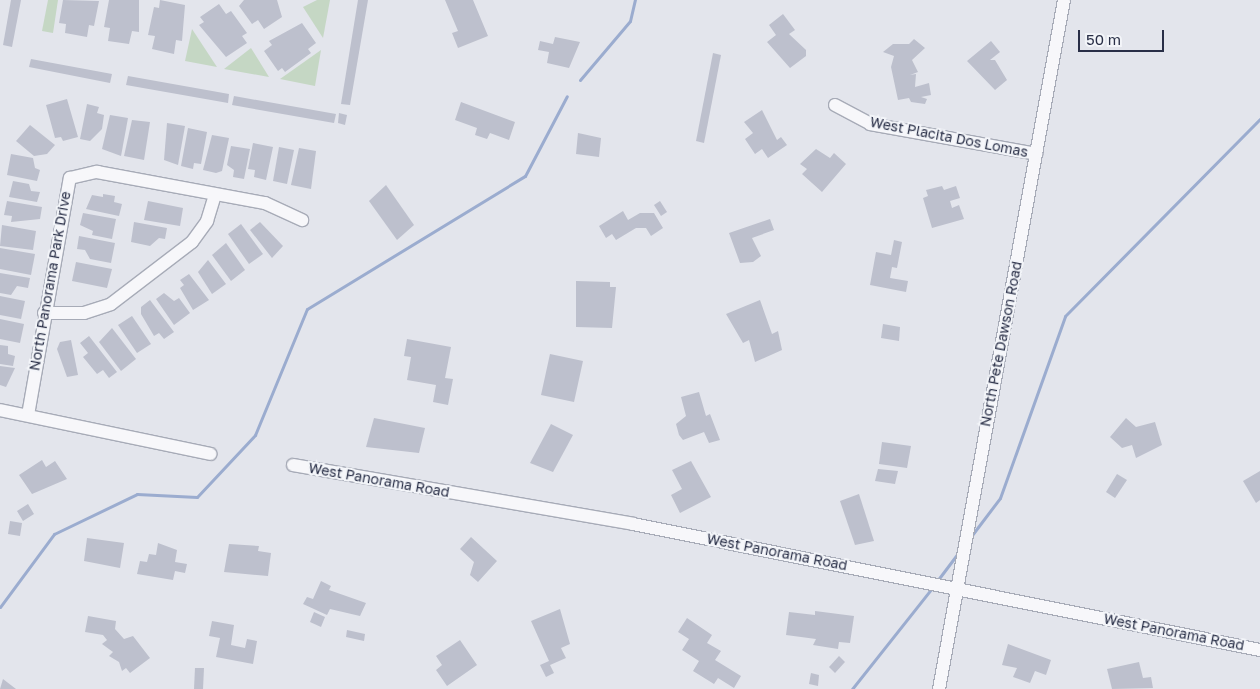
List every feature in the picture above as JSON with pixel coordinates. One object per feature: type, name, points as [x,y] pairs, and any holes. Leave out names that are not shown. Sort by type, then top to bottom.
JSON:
[{"type":"street","name":"North Pete Dawson Road","points":[[939,689],[1064,0]]},
{"type":"street","name":"West Placita Dos Lomas","points":[[835,106],[870,124],[1036,154]]},
{"type":"street","name":"North Panorama Park Drive","points":[[28,415],[64,190],[73,170],[97,172],[265,203],[302,220]]},
{"type":"street","points":[[44,313],[84,313],[111,304],[192,242],[207,221],[216,195]]},
{"type":"street","points":[[0,410],[210,454]]},
{"type":"street","name":"West Panorama Road","points":[[293,465],[633,524],[1260,650]]},
{"type":"green space","points":[[48,0],[58,0],[53,33],[42,31]]},
{"type":"green space","points":[[317,0],[330,0],[323,38],[303,7]]},
{"type":"green space","points":[[192,29],[217,67],[185,61]]},
{"type":"green space","points":[[251,48],[269,77],[224,69]]},
{"type":"green space","points":[[321,50],[315,86],[280,79]]},
{"type":"building","points":[[11,0],[21,0],[12,47],[3,45]]},
{"type":"building","points":[[63,0],[99,1],[94,26],[89,25],[87,37],[65,33],[66,24],[59,23]]},
{"type":"building","points":[[109,0],[139,0],[139,32],[132,31],[129,44],[108,41],[110,28],[104,27]]},
{"type":"building","points":[[160,0],[185,5],[182,41],[176,40],[174,54],[152,49],[155,36],[148,35],[154,7],[159,8]]},
{"type":"building","points":[[244,0],[277,0],[282,17],[264,29],[258,20],[252,24],[239,6]]},
{"type":"building","points":[[358,0],[368,0],[350,105],[341,104]]},
{"type":"building","points":[[445,0],[473,0],[488,36],[458,48],[452,33],[458,31]]},
{"type":"building","points":[[219,4],[226,14],[231,11],[247,33],[242,36],[247,43],[226,57],[199,25],[204,22],[200,17]]},
{"type":"building","points":[[783,14],[795,30],[789,34],[806,50],[806,56],[790,68],[767,42],[776,35],[769,25]]},
{"type":"building","points":[[302,23],[316,43],[308,49],[311,53],[285,72],[282,68],[278,71],[264,51],[272,45],[269,41]]},
{"type":"building","points":[[555,37],[580,42],[569,68],[547,63],[549,52],[538,50],[540,41],[553,44]]},
{"type":"building","points":[[914,39],[925,48],[912,60],[918,72],[910,75],[916,74],[915,87],[929,83],[931,95],[921,97],[927,99],[925,104],[911,102],[909,98],[898,100],[891,67],[894,56],[883,52],[893,44],[909,44]]},
{"type":"building","points":[[991,41],[1000,52],[990,60],[995,60],[1007,80],[995,90],[967,61]]},
{"type":"building","points":[[713,53],[721,55],[704,143],[696,141]]},
{"type":"building","points":[[31,59],[112,74],[110,83],[29,67]]},
{"type":"building","points":[[128,76],[229,94],[228,103],[126,85]]},
{"type":"building","points":[[234,96],[336,114],[334,123],[232,105]]},
{"type":"building","points":[[67,99],[78,137],[63,141],[61,137],[55,138],[46,105]]},
{"type":"building","points":[[461,102],[515,122],[509,140],[490,133],[487,139],[475,135],[477,128],[455,120]]},
{"type":"building","points":[[87,104],[99,107],[97,113],[104,115],[102,129],[90,141],[80,139]]},
{"type":"building","points":[[762,110],[777,140],[781,137],[787,145],[768,158],[762,149],[755,154],[745,139],[753,133],[744,122]]},
{"type":"building","points":[[339,113],[347,115],[345,125],[338,123]]},
{"type":"building","points":[[110,115],[128,118],[121,156],[102,149]]},
{"type":"building","points":[[132,120],[150,122],[144,160],[124,156]]},
{"type":"building","points":[[167,123],[185,126],[178,165],[164,160]]},
{"type":"building","points":[[30,125],[55,145],[47,154],[34,156],[16,141]]},
{"type":"building","points":[[188,128],[207,132],[201,164],[194,163],[193,169],[181,166]]},
{"type":"building","points":[[578,133],[601,138],[599,157],[576,154]]},
{"type":"building","points":[[212,135],[229,138],[222,171],[216,173],[203,170]]},
{"type":"building","points":[[253,143],[273,147],[266,180],[254,177],[255,170],[248,169]]},
{"type":"building","points":[[231,146],[250,149],[244,179],[233,177],[234,170],[227,165]]},
{"type":"building","points":[[279,147],[294,150],[287,184],[273,181]]},
{"type":"building","points":[[299,148],[316,151],[311,189],[291,185]]},
{"type":"building","points":[[816,149],[830,158],[834,153],[846,164],[822,192],[802,174],[807,169],[800,164]]},
{"type":"building","points":[[11,154],[33,158],[35,168],[40,170],[37,181],[7,175]]},
{"type":"building","points":[[13,181],[29,184],[31,191],[40,192],[37,202],[9,197]]},
{"type":"building","points":[[386,185],[414,225],[397,240],[369,201]]},
{"type":"building","points":[[942,186],[944,190],[956,186],[960,198],[950,201],[952,208],[959,205],[964,219],[932,228],[923,198],[928,196],[926,190]]},
{"type":"building","points":[[103,194],[115,196],[114,202],[122,204],[119,216],[86,209],[92,195],[103,197]]},
{"type":"building","points":[[7,201],[42,207],[40,219],[11,222],[12,216],[4,215]]},
{"type":"building","points":[[148,201],[183,208],[180,226],[144,220]]},
{"type":"building","points":[[660,201],[667,212],[661,216],[654,205]]},
{"type":"building","points":[[623,211],[628,220],[640,213],[654,213],[663,228],[651,236],[646,228],[636,228],[616,240],[612,234],[606,238],[599,226]]},
{"type":"building","points":[[83,213],[116,219],[112,239],[92,235],[93,231],[80,225]]},
{"type":"building","points":[[770,219],[774,230],[752,238],[761,256],[753,262],[740,263],[729,233]]},
{"type":"building","points":[[134,222],[167,228],[165,239],[159,238],[150,246],[131,242]]},
{"type":"building","points":[[260,222],[283,246],[272,258],[250,230]]},
{"type":"building","points":[[241,224],[263,254],[249,264],[228,234]]},
{"type":"building","points":[[2,225],[36,231],[33,250],[0,246]]},
{"type":"building","points":[[79,236],[115,243],[111,263],[90,259],[85,250],[77,249]]},
{"type":"building","points":[[894,240],[902,242],[897,268],[892,267],[890,278],[908,281],[906,292],[870,285],[876,252],[891,255]]},
{"type":"building","points":[[226,243],[245,270],[231,281],[212,255]]},
{"type":"building","points":[[0,248],[35,254],[31,275],[0,269]]},
{"type":"building","points":[[208,260],[226,284],[212,294],[198,272]]},
{"type":"building","points":[[76,262],[112,269],[107,288],[72,281]]},
{"type":"building","points":[[0,273],[30,278],[28,288],[17,286],[11,295],[0,293]]},
{"type":"building","points":[[189,274],[209,300],[193,310],[180,288],[184,285],[180,280]]},
{"type":"building","points":[[576,281],[610,282],[610,287],[616,287],[612,328],[576,327]]},
{"type":"building","points":[[164,293],[174,301],[179,298],[190,313],[174,325],[156,299]]},
{"type":"building","points":[[0,296],[25,301],[21,319],[0,315]]},
{"type":"building","points":[[150,300],[174,332],[164,339],[159,333],[154,336],[141,314],[141,307]]},
{"type":"building","points":[[760,300],[772,334],[778,331],[782,350],[755,362],[749,340],[743,343],[726,314]]},
{"type":"building","points":[[132,316],[151,344],[137,353],[118,325]]},
{"type":"building","points":[[0,319],[24,324],[20,343],[0,339]]},
{"type":"building","points":[[883,324],[900,327],[899,341],[881,338]]},
{"type":"building","points":[[112,328],[136,359],[121,371],[99,342]]},
{"type":"building","points":[[89,336],[117,372],[109,378],[103,370],[97,374],[83,357],[88,353],[80,343]]},
{"type":"building","points":[[407,339],[451,347],[445,378],[453,379],[448,405],[433,402],[436,385],[407,380],[411,357],[404,356]]},
{"type":"building","points":[[71,340],[78,375],[67,377],[57,349],[60,342]]},
{"type":"building","points":[[0,345],[8,346],[8,354],[15,356],[13,366],[0,364]]},
{"type":"building","points":[[550,354],[583,361],[574,402],[541,395]]},
{"type":"building","points":[[0,366],[15,368],[6,387],[0,385]]},
{"type":"building","points":[[699,392],[706,416],[710,414],[720,440],[709,443],[704,432],[683,440],[679,435],[676,424],[686,416],[681,397]]},
{"type":"building","points":[[374,418],[425,428],[419,453],[366,447]]},
{"type":"building","points":[[1126,418],[1136,427],[1155,422],[1162,445],[1136,458],[1132,445],[1122,448],[1110,437]]},
{"type":"building","points":[[551,424],[573,435],[553,472],[530,463]]},
{"type":"building","points":[[882,442],[911,446],[907,468],[879,464]]},
{"type":"building","points":[[42,460],[46,467],[55,461],[67,479],[32,494],[19,475]]},
{"type":"building","points":[[691,461],[711,497],[680,513],[671,495],[682,489],[672,470]]},
{"type":"building","points":[[878,469],[898,471],[895,484],[875,481]]},
{"type":"building","points":[[1260,471],[1260,500],[1256,503],[1243,481]]},
{"type":"building","points":[[1117,474],[1127,480],[1115,498],[1106,492]]},
{"type":"building","points":[[859,494],[874,541],[855,545],[840,501]]},
{"type":"building","points":[[28,504],[34,514],[23,521],[17,511]]},
{"type":"building","points":[[10,521],[22,523],[20,536],[8,534]]},
{"type":"building","points":[[471,537],[497,561],[478,582],[470,575],[474,562],[460,549]]},
{"type":"building","points":[[87,538],[124,543],[120,568],[84,561]]},
{"type":"building","points":[[158,543],[177,550],[175,562],[187,564],[185,573],[175,571],[173,580],[137,574],[140,561],[147,562],[149,554],[156,555]]},
{"type":"building","points":[[229,544],[259,546],[258,551],[271,553],[268,576],[224,572]]},
{"type":"building","points":[[321,581],[331,586],[329,590],[366,603],[360,616],[330,609],[327,615],[303,604],[307,597],[313,599]]},
{"type":"building","points":[[560,609],[570,644],[561,648],[566,658],[550,665],[554,673],[546,677],[540,665],[549,661],[531,621]]},
{"type":"building","points":[[815,611],[854,616],[850,643],[839,642],[838,649],[813,645],[816,639],[786,635],[789,612],[815,615]]},
{"type":"building","points":[[314,612],[325,617],[321,627],[310,622]]},
{"type":"building","points":[[88,616],[116,621],[115,629],[124,639],[133,636],[150,658],[130,673],[126,668],[122,671],[119,662],[109,656],[113,652],[102,644],[107,640],[103,635],[85,632]]},
{"type":"building","points":[[687,618],[712,635],[707,643],[721,651],[715,660],[741,676],[734,688],[718,678],[714,684],[693,671],[699,661],[682,650],[689,639],[678,632]]},
{"type":"building","points":[[212,621],[234,625],[231,645],[245,648],[247,639],[257,641],[253,664],[216,657],[220,638],[209,636]]},
{"type":"building","points":[[347,630],[365,634],[364,641],[346,637]]},
{"type":"building","points":[[460,640],[477,665],[447,686],[436,670],[442,665],[436,656]]},
{"type":"building","points":[[1008,644],[1051,660],[1046,675],[1035,671],[1030,683],[1013,677],[1017,668],[1002,665]]},
{"type":"building","points":[[839,656],[845,662],[835,673],[829,667]]},
{"type":"building","points":[[1139,662],[1143,678],[1151,677],[1153,688],[1112,689],[1107,669]]},
{"type":"building","points":[[195,668],[204,668],[203,689],[194,689]]},
{"type":"building","points":[[811,673],[819,675],[818,686],[809,684]]},
{"type":"building","points":[[3,679],[16,689],[0,689]]},
{"type":"waterway","points":[[580,80],[630,21],[635,0]]},
{"type":"waterway","points":[[0,607],[54,534],[137,494],[197,497],[255,435],[307,309],[525,176],[567,96]]},
{"type":"waterway","points":[[972,535],[1000,498],[1065,316],[1260,119]]},
{"type":"waterway","points":[[937,581],[959,552]]},
{"type":"waterway","points":[[852,689],[932,588]]}]
